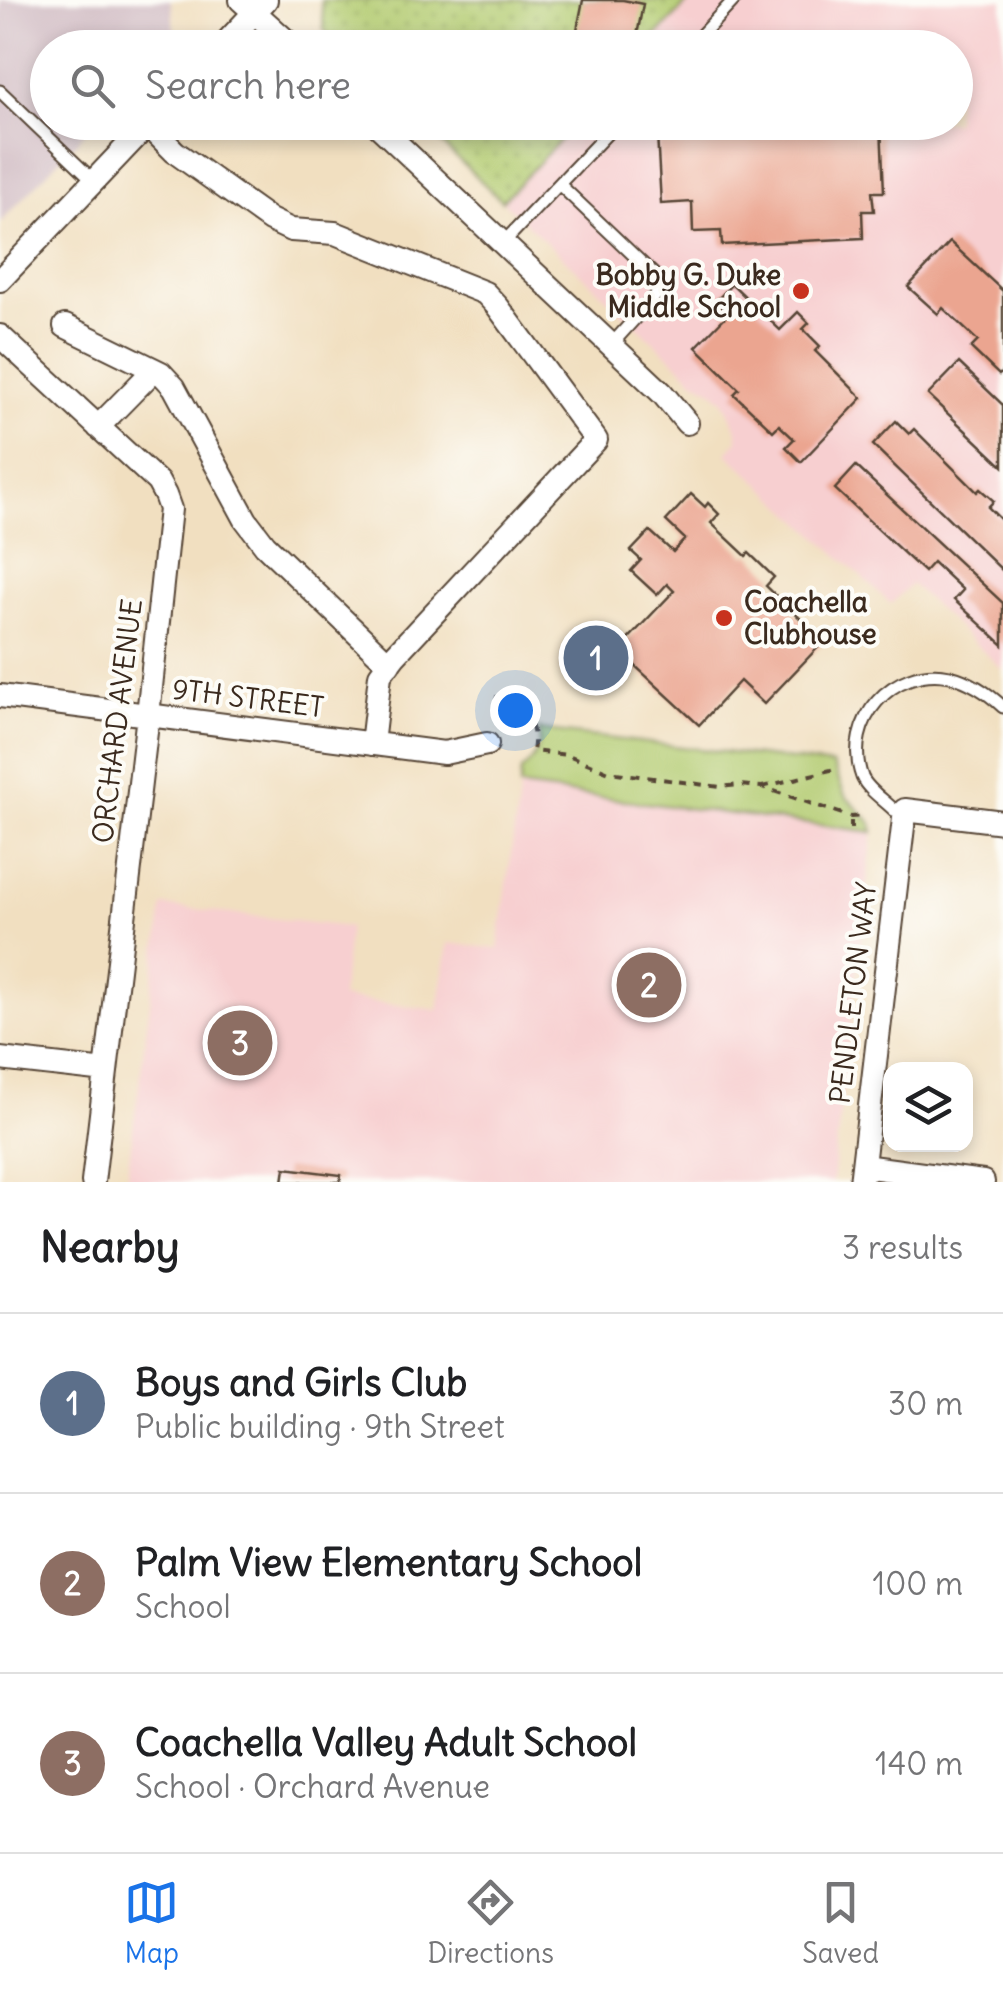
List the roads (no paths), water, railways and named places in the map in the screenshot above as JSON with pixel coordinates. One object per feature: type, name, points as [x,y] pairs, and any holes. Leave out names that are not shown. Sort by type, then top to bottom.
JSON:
[{"type":"street","points":[[235,30],[254,4],[278,30]]},
{"type":"street","points":[[0,280],[134,140]]},
{"type":"street","points":[[164,140],[175,152],[280,225],[291,230],[335,233],[484,293],[596,440],[380,675],[372,744]]},
{"type":"street","points":[[393,140],[662,393],[687,423]]},
{"type":"street","points":[[64,326],[154,370],[174,387],[255,532],[389,664]]},
{"type":"street","name":"ORCHARD AVENUE","points":[[0,336],[158,482],[170,509],[93,1182]]},
{"type":"street","points":[[98,427],[154,370]]},
{"type":"street","name":"9TH STREET","points":[[0,696],[444,753],[487,744]]},
{"type":"street","points":[[905,810],[1003,822]]},
{"type":"street","name":"PENDLETON WAY","points":[[862,1174],[905,810]]},
{"type":"street","points":[[0,1059],[106,1071]]},
{"type":"street","points":[[862,1174],[983,1182]]},
{"type":"lane","points":[[706,30],[734,0]]},
{"type":"lane","points":[[0,91],[30,120]]},
{"type":"lane","points":[[51,140],[94,181]]},
{"type":"lane","points":[[503,244],[602,140]]},
{"type":"lane","points":[[559,184],[665,285],[611,345]]},
{"type":"lane","points":[[905,810],[894,810],[863,781],[858,741],[861,726],[874,704],[898,684],[932,675],[950,676],[976,686],[1003,707]]},
{"type":"place","name":"Bobby G. Duke Middle School","points":[[801,291]]},
{"type":"place","name":"Coachella Clubhouse","points":[[724,618]]},
{"type":"place","name":"Boys and Girls Club","points":[[596,658]]},
{"type":"place","name":"Palm View Elementary School","points":[[649,985]]},
{"type":"place","name":"Coachella Valley Adult School","points":[[240,1043]]}]
